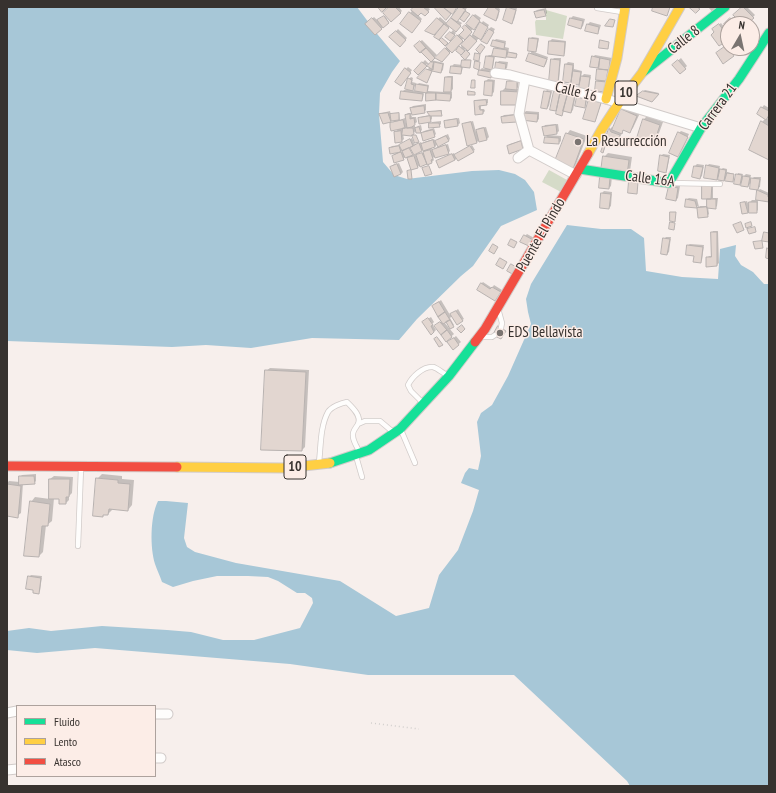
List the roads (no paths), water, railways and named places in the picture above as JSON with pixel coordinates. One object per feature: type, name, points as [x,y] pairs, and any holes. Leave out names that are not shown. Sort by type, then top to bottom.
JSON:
[{"type":"main road","name":"10","points":[[576,174],[602,129],[619,103],[642,73],[680,7]]},
{"type":"main road","name":"Calle 8","points":[[642,73],[725,7]]},
{"type":"main road","points":[[606,99],[617,58],[624,10]]},
{"type":"main road","name":"Carrera 21","points":[[669,183],[701,128],[739,79],[769,33]]},
{"type":"main road","name":"Calle 16A","points":[[576,174],[669,183]]},
{"type":"main road","name":"Puente El Pindo","points":[[498,307],[576,174]]},
{"type":"main road","name":"10","points":[[7,466],[286,468],[330,463],[369,450],[397,431],[449,376],[485,329],[498,307]]},
{"type":"street","name":"Calle 16","points":[[495,73],[510,75],[606,99],[701,128]]},
{"type":"street","points":[[525,79],[519,114],[529,150],[576,174]]},
{"type":"street","points":[[518,158],[529,150]]},
{"type":"street","points":[[156,714],[168,714]]},
{"type":"lane","points":[[598,8],[624,10]]},
{"type":"lane","name":"Calle 16A","points":[[669,183],[720,184]]},
{"type":"lane","points":[[498,307],[502,323],[501,328]]},
{"type":"lane","points":[[480,336],[487,338],[495,335]]},
{"type":"lane","points":[[424,404],[411,391],[408,385],[411,379],[423,369],[433,367],[449,376]]},
{"type":"lane","points":[[318,464],[323,426],[328,411],[341,403],[347,402],[354,410],[359,420],[358,424]]},
{"type":"lane","points":[[362,477],[353,436],[354,428],[358,424],[365,422],[380,421],[397,431],[415,463]]},
{"type":"lane","points":[[78,546],[81,467]]},
{"type":"water","points":[[7,7],[357,7],[400,61],[380,93],[379,114],[383,162],[394,175],[407,179],[472,171],[499,170],[515,174],[525,180],[534,192],[537,210],[501,226],[473,266],[417,319],[399,340],[312,338],[251,348],[206,345],[172,347],[7,341]]},
{"type":"water","points":[[567,225],[601,229],[631,229],[644,238],[646,271],[682,277],[718,279],[720,249],[736,245],[735,256],[741,265],[753,272],[764,284],[769,284],[769,786],[630,786],[627,781],[514,675],[368,675],[290,664],[95,648],[37,653],[7,650],[7,631],[29,628],[51,631],[102,626],[191,632],[223,640],[254,640],[300,628],[313,603],[312,598],[305,593],[297,593],[278,581],[268,577],[217,576],[173,587],[162,582],[155,564],[152,550],[153,515],[158,501],[188,503],[184,538],[187,547],[195,552],[236,563],[340,581],[396,616],[429,608],[439,575],[458,550],[473,511],[479,490],[461,483],[469,468],[478,470],[481,456],[477,422],[481,413],[492,405],[508,376],[531,324],[526,299],[531,284]]},
{"type":"place","name":"La Resurrección","points":[[578,142]]},
{"type":"place","name":"EDS Bellavista","points":[[500,333]]}]
